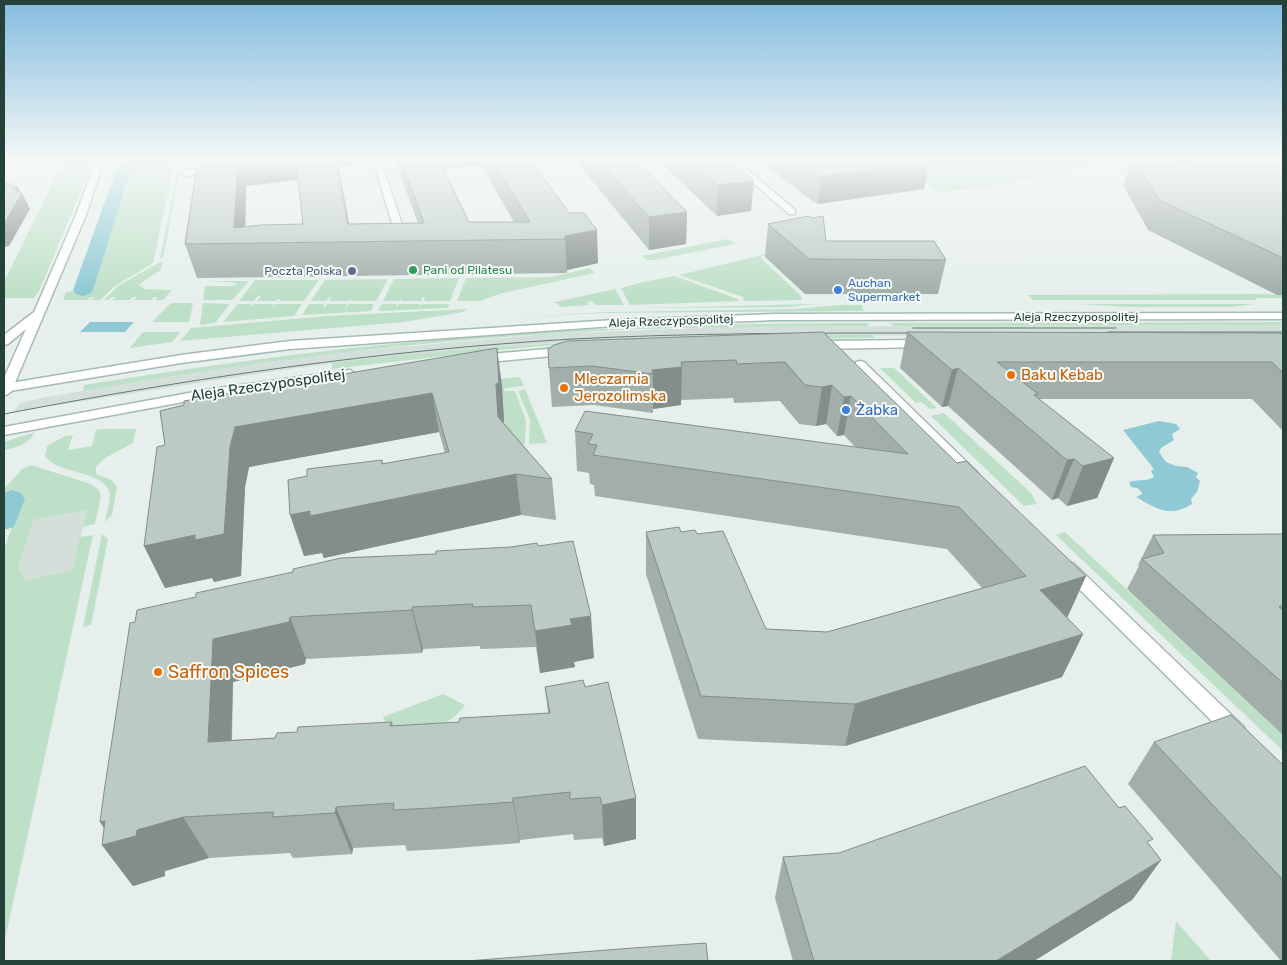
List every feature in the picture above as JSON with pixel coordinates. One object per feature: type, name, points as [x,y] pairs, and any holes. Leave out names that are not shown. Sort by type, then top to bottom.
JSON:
[{"type":"street","points":[[4,389],[28,342],[37,315],[84,205]]},
{"type":"street","points":[[391,205],[405,249]]},
{"type":"street","points":[[784,205],[792,212]]},
{"type":"street","points":[[4,341],[37,315]]},
{"type":"street","name":"Aleja Rzeczypospolitej","points":[[4,389],[181,358],[282,346],[360,339],[596,324],[776,317],[1283,316]]},
{"type":"street","points":[[805,345],[936,344]]},
{"type":"street","points":[[466,360],[578,350]]},
{"type":"street","points":[[860,365],[984,487]]},
{"type":"street","name":"Aleja Rzeczypospolitej","points":[[4,432],[198,395],[365,372]]},
{"type":"street","points":[[1054,555],[1248,744]]},
{"type":"shaded area","points":[[1283,325],[1283,334],[733,336],[551,343],[411,355],[295,368],[13,412],[20,403],[46,397],[214,369],[334,353],[546,334],[720,327]]},
{"type":"shaded area","points":[[87,510],[73,570],[25,580],[18,569],[34,520]]},
{"type":"green space","points":[[42,205],[75,205],[39,291],[34,298],[4,298],[4,282]]},
{"type":"green space","points":[[120,205],[165,205],[153,263],[115,286],[100,300],[91,300],[95,297],[91,297],[87,300],[63,300],[66,292],[93,288]]},
{"type":"green space","points":[[171,205],[173,205],[163,258],[160,259]]},
{"type":"green space","points":[[728,239],[736,244],[654,260],[648,260],[641,256]]},
{"type":"green space","points":[[796,247],[760,257],[799,294],[802,298],[801,300],[744,301],[743,297],[679,275]]},
{"type":"green space","points":[[163,262],[160,271],[139,285],[145,289],[172,290],[163,300],[155,300],[158,297],[154,297],[151,300],[134,300],[137,297],[133,297],[129,300],[112,300],[116,297],[112,297],[104,300],[118,286]]},
{"type":"green space","points":[[590,268],[595,273],[502,293],[480,301],[457,301],[466,278],[551,277]]},
{"type":"green space","points":[[674,276],[738,299],[739,301],[630,305],[621,288]]},
{"type":"green space","points":[[459,278],[450,301],[424,301],[425,297],[423,297],[421,301],[401,301],[401,299],[398,301],[383,301],[394,279]]},
{"type":"green space","points":[[388,279],[376,301],[351,301],[351,299],[348,301],[329,301],[331,296],[326,301],[311,301],[325,280]]},
{"type":"green space","points":[[255,280],[319,280],[304,301],[279,301],[280,299],[277,299],[276,301],[257,301],[261,296],[258,296],[254,301],[239,301]]},
{"type":"green space","points":[[210,281],[249,281],[232,300],[203,300],[205,286],[234,286],[237,283]]},
{"type":"green space","points":[[615,289],[624,305],[595,305],[592,301],[587,302],[589,305],[560,307],[557,303],[551,303]]},
{"type":"green space","points":[[1028,295],[1283,295],[1283,298],[1256,298],[1257,300],[1033,300]]},
{"type":"green space","points":[[171,303],[193,303],[189,322],[152,322]]},
{"type":"green space","points":[[203,303],[230,304],[215,323],[200,325]]},
{"type":"green space","points":[[238,304],[252,304],[250,307],[255,304],[274,304],[272,308],[276,304],[302,304],[294,316],[223,322]]},
{"type":"green space","points":[[309,304],[324,304],[323,307],[325,307],[327,304],[347,304],[345,309],[349,304],[374,304],[371,311],[302,315]]},
{"type":"green space","points":[[382,304],[397,304],[396,307],[399,304],[420,304],[420,306],[423,304],[449,304],[448,308],[378,311]]},
{"type":"green space","points":[[818,304],[787,307],[642,308]]},
{"type":"green space","points":[[1080,304],[1254,304],[1232,307],[1128,307]]},
{"type":"green space","points":[[861,305],[864,311],[602,313],[519,317],[607,312],[794,309]]},
{"type":"green space","points":[[467,309],[463,312],[404,322],[180,341],[191,328],[328,316]]},
{"type":"green space","points":[[1283,322],[1283,325],[894,326],[890,323]]},
{"type":"green space","points":[[868,323],[869,326],[629,329],[466,340],[274,361],[83,391],[84,385],[195,368],[307,353],[443,339],[625,328],[746,324]]},
{"type":"green space","points":[[143,332],[180,332],[172,342],[130,348]]},
{"type":"green space","points":[[763,335],[872,335],[875,338],[634,340],[499,350],[332,369],[332,363],[494,347],[655,338]]},
{"type":"green space","points":[[880,368],[894,368],[937,408],[930,409],[921,402],[916,403]]},
{"type":"green space","points":[[520,377],[524,386],[505,388],[504,391],[515,391],[526,420],[525,444],[521,444],[501,423],[504,422],[490,380]]},
{"type":"green space","points":[[525,389],[547,443],[529,444],[530,420],[518,391]]},
{"type":"green space","points":[[944,413],[1031,493],[1037,504],[1024,506],[931,416]]},
{"type":"green space","points":[[136,429],[133,443],[105,458],[96,467],[96,474],[113,481],[117,487],[112,515],[105,522],[110,498],[105,484],[89,476],[59,466],[45,456],[47,446],[65,436],[73,435],[68,450],[92,446],[96,430]]},
{"type":"green space","points":[[35,432],[22,445],[4,450],[4,443],[7,441]]},
{"type":"green space","points":[[31,465],[91,484],[99,490],[101,496],[95,524],[83,527],[87,510],[34,520],[18,568],[26,580],[73,570],[80,537],[93,535],[4,944],[4,550],[20,503],[13,504],[14,499],[8,500],[7,505],[4,506],[4,489],[22,469]]},
{"type":"green space","points":[[1065,532],[1283,735],[1283,751],[1056,535]]},
{"type":"green space","points":[[102,534],[108,539],[91,625],[83,627]]},
{"type":"green space","points":[[443,694],[465,705],[455,716],[442,724],[433,727],[411,728],[390,726],[384,720],[383,717]]},
{"type":"green space","points":[[1176,921],[1211,961],[1171,961]]},
{"type":"water","points":[[90,322],[134,322],[125,332],[80,332]]},
{"type":"water","points":[[1159,421],[1176,424],[1180,429],[1172,434],[1174,440],[1161,448],[1159,452],[1166,462],[1176,466],[1187,467],[1198,473],[1196,477],[1200,481],[1197,492],[1191,499],[1192,504],[1177,510],[1163,510],[1136,497],[1142,494],[1141,491],[1131,487],[1129,482],[1154,477],[1151,471],[1154,469],[1123,430]]},
{"type":"building","points":[[4,205],[15,205],[4,224]]},
{"type":"building","points":[[191,205],[235,205],[234,228],[303,224],[301,205],[344,205],[348,224],[424,223],[417,205],[461,205],[469,222],[530,222],[520,205],[563,205],[569,213],[584,213],[597,230],[565,236],[565,239],[185,244]]},
{"type":"building","points":[[638,205],[680,205],[687,212],[649,217]]},
{"type":"building","points":[[1170,205],[1283,205],[1283,258]]},
{"type":"building","points":[[809,216],[812,218],[823,216],[826,241],[934,241],[946,260],[809,259],[768,224]]},
{"type":"building","points":[[823,332],[957,463],[966,461],[1086,576],[1040,590],[1083,634],[855,704],[701,696],[646,532],[679,527],[681,532],[695,530],[697,534],[723,531],[766,629],[827,632],[1026,576],[959,507],[593,455],[597,445],[588,444],[593,434],[575,431],[585,411],[908,454],[851,396],[844,397],[832,385],[822,387],[805,385],[785,362],[737,364],[736,360],[681,362],[682,367],[652,370],[653,374],[592,366],[549,368],[548,349],[567,341]]},
{"type":"building","points":[[907,332],[1280,333],[1283,335],[1283,373],[1272,362],[997,362],[1038,394],[1034,395],[1114,458],[1083,466],[1074,459],[1067,460],[958,368],[952,370]]},
{"type":"building","points":[[497,348],[499,383],[496,384],[498,417],[552,479],[516,474],[310,516],[310,511],[290,515],[288,480],[307,476],[307,469],[382,460],[382,464],[449,452],[432,393],[235,427],[230,447],[224,534],[195,540],[195,535],[144,546],[157,447],[165,445],[160,411],[184,405],[184,401]]},
{"type":"building","points":[[1283,534],[1283,605],[1279,607],[1283,610],[1283,683],[1142,559],[1164,553],[1153,535]]},
{"type":"building","points":[[573,541],[591,616],[570,619],[572,625],[535,631],[531,605],[472,607],[473,604],[412,607],[412,610],[290,617],[289,622],[213,639],[208,742],[275,738],[277,733],[297,732],[298,727],[392,722],[390,726],[459,722],[460,718],[550,713],[545,687],[583,680],[585,687],[608,682],[636,798],[602,805],[600,797],[570,799],[570,792],[513,798],[513,802],[432,808],[393,810],[394,803],[336,807],[335,813],[272,817],[274,812],[183,817],[137,830],[136,836],[102,845],[105,821],[100,822],[104,792],[130,623],[135,622],[137,610],[196,597],[196,593],[293,572],[293,569],[341,558],[436,554],[436,551],[511,547],[537,543],[538,546]]},
{"type":"building","points":[[1231,715],[1283,765],[1283,880],[1154,742]]},
{"type":"building","points":[[1085,766],[1119,808],[1125,806],[1153,839],[1147,842],[1161,860],[996,961],[814,961],[783,857],[839,853]]},
{"type":"building","points":[[706,943],[708,961],[467,961],[633,948]]},
{"type":"waterway","points":[[83,290],[112,205]]},
{"type":"waterway","points":[[4,521],[12,499]]},
{"type":"tram line","points":[[913,328],[1116,328]]},
{"type":"tram line","points":[[1108,332],[1283,332]]},
{"type":"tram line","points":[[4,414],[216,377],[430,350],[573,339],[790,333],[921,333]]},
{"type":"place","name":"Pani od Pilatesu","points":[[413,270]]},
{"type":"place","name":"Poczta Polska","points":[[352,271]]},
{"type":"place","name":"Auchan Supermarket","points":[[838,290]]},
{"type":"place","name":"Baku Kebab","points":[[1011,375]]},
{"type":"place","name":"Mleczarnia Jerozolimska","points":[[564,388]]},
{"type":"place","name":"Żabka","points":[[846,410]]},
{"type":"place","name":"Saffron Spices","points":[[158,672]]}]
